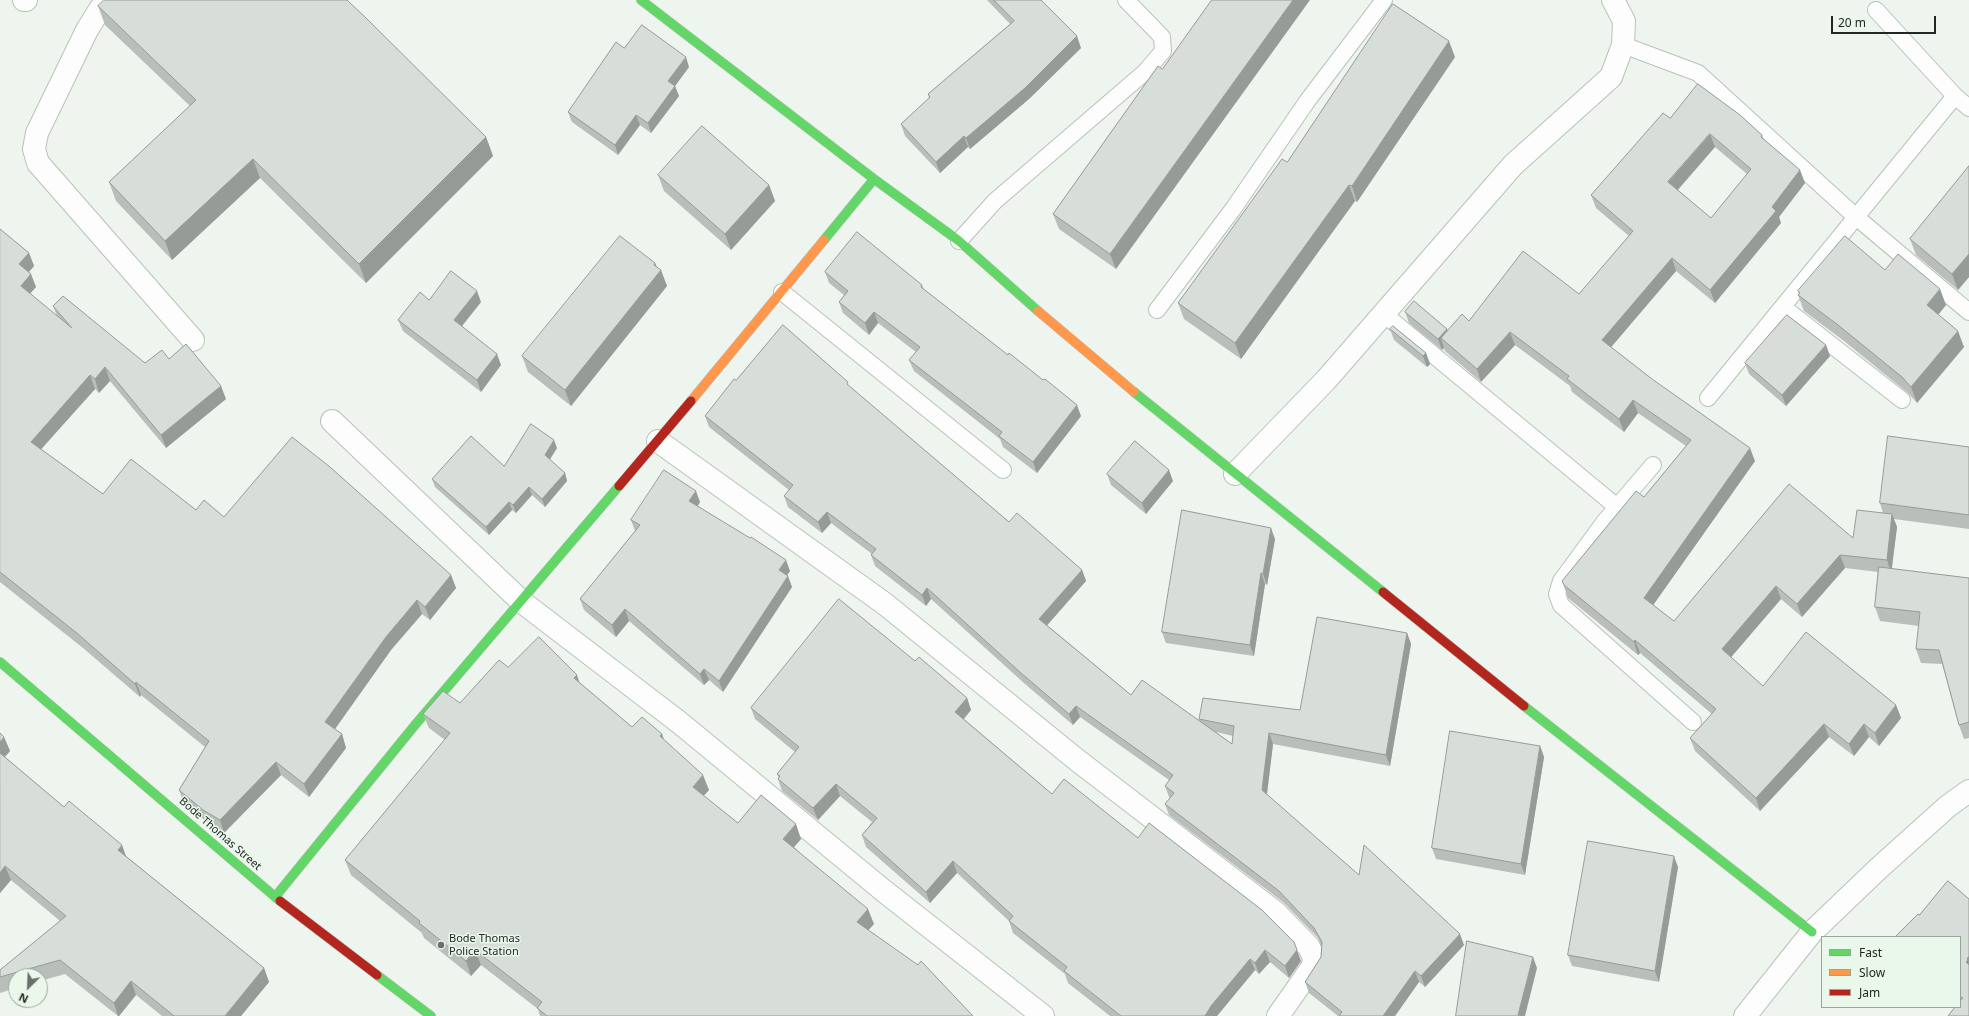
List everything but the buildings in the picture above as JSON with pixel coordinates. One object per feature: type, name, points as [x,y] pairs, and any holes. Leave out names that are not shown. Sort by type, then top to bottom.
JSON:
[{"type":"street","points":[[109,0],[100,9],[87,30],[37,133],[34,149],[38,163],[193,340]]},
{"type":"street","points":[[641,0],[874,179],[959,241],[1099,364],[1590,759],[1812,932]]},
{"type":"street","points":[[1235,474],[1326,380],[1513,165],[1611,77],[1623,45],[1624,21],[1613,0]]},
{"type":"street","points":[[275,897],[415,725],[522,602],[658,441],[874,179]]},
{"type":"street","points":[[332,421],[522,602],[680,723],[884,891],[1043,1016]]},
{"type":"street","points":[[658,441],[885,604],[1077,760],[1275,912],[1309,947],[1314,958],[1313,966],[1278,1016]]},
{"type":"street","name":"Bode Thomas Street","points":[[0,662],[275,897],[430,1016]]},
{"type":"street","points":[[1745,1016],[1812,932],[1879,868],[1948,806],[1969,791]]},
{"type":"lane","points":[[959,241],[995,202],[1146,72],[1163,51],[1162,37],[1126,0]]},
{"type":"lane","points":[[1157,310],[1233,209],[1308,100],[1384,0]]},
{"type":"lane","points":[[1876,10],[1955,96],[1969,108]]},
{"type":"lane","points":[[1623,45],[1698,73],[1856,217],[1969,312]]},
{"type":"lane","points":[[1708,398],[1955,96]]},
{"type":"lane","points":[[782,292],[1003,470]]},
{"type":"lane","points":[[1782,307],[1902,400]]},
{"type":"lane","points":[[1384,314],[1616,508]]},
{"type":"lane","points":[[1653,465],[1616,508],[1561,581],[1557,594],[1561,605],[1693,722]]},
{"type":"traffic: fast","points":[[641,0],[874,179],[959,241],[1038,311]]},
{"type":"traffic: fast","points":[[824,240],[874,179]]},
{"type":"traffic: fast","points":[[1134,392],[1383,592]]},
{"type":"traffic: fast","points":[[275,897],[415,725],[619,486]]},
{"type":"traffic: fast","points":[[0,662],[280,901]]},
{"type":"traffic: fast","points":[[1524,706],[1812,932]]},
{"type":"traffic: fast","points":[[377,975],[431,1016]]},
{"type":"traffic: slow","points":[[691,401],[824,240]]},
{"type":"traffic: slow","points":[[1038,311],[1134,392]]},
{"type":"traffic: jam","points":[[619,486],[691,401]]},
{"type":"traffic: jam","points":[[1383,592],[1524,706]]},
{"type":"traffic: jam","points":[[280,901],[377,975]]},
{"type":"place","name":"Bode Thomas Police Station","points":[[441,945]]}]
